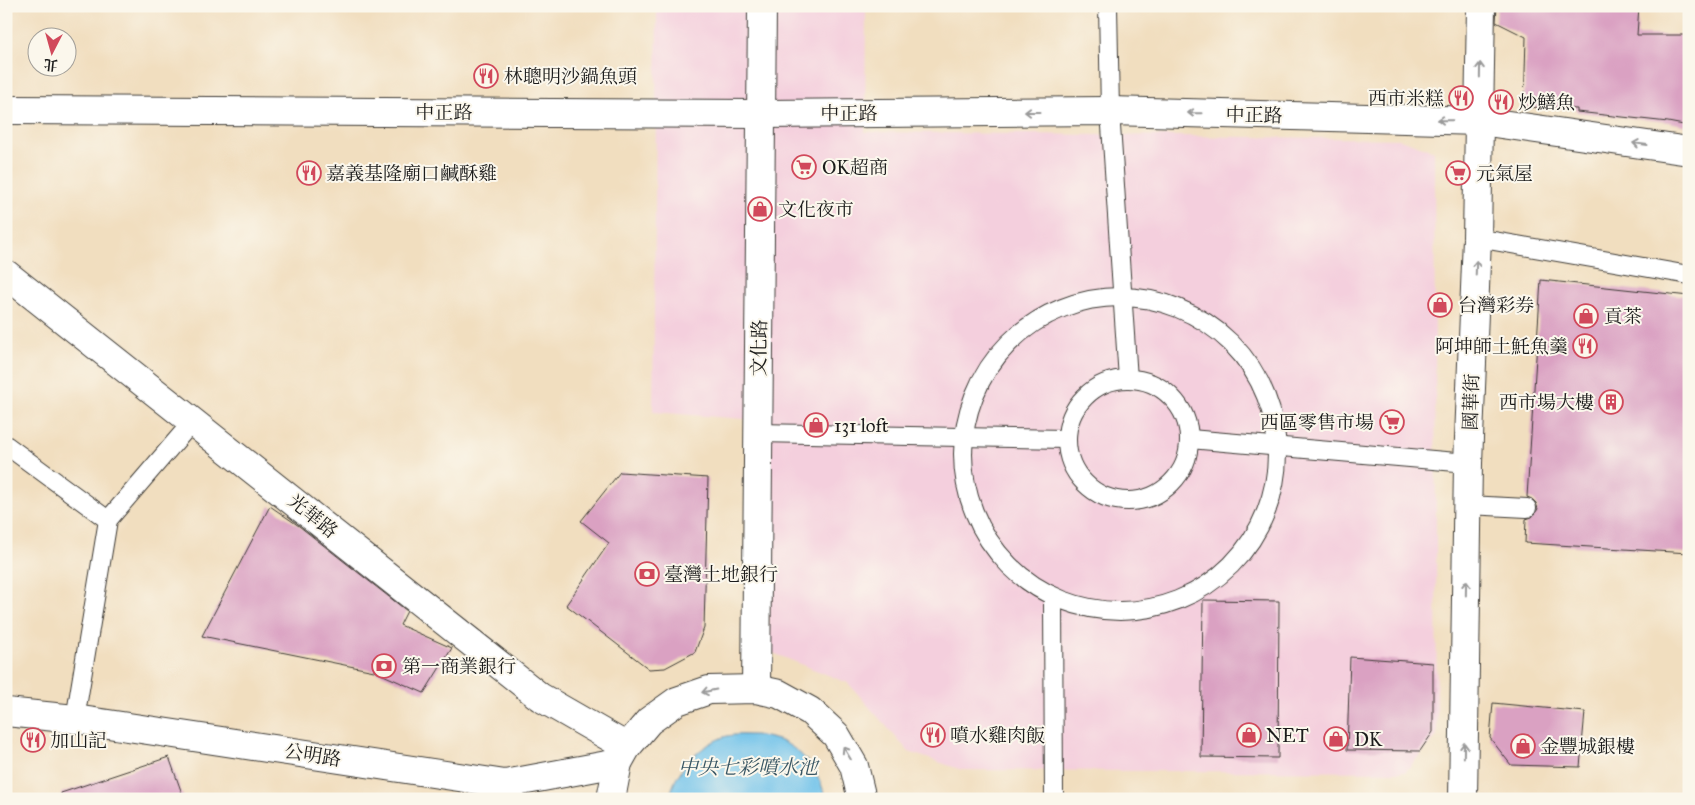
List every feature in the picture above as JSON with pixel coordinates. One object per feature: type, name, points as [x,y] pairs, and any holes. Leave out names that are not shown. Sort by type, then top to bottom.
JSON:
[{"type":"street","name":"文化路","points":[[756,689],[762,6]]},
{"type":"street","name":"國華街","points":[[1463,799],[1468,463],[1477,238],[1481,6]]},
{"type":"street","name":"中正路","points":[[6,110],[761,114],[1110,111],[1480,121],[1689,151]]},
{"type":"street","name":"光華路","points":[[6,274],[194,421],[540,697],[623,755]]},
{"type":"street","points":[[611,799],[623,755],[649,721],[677,701],[709,690],[756,689],[778,694],[810,711],[836,735],[854,766],[862,799]]},
{"type":"street","name":"公明路","points":[[6,712],[75,719],[505,784],[623,755]]},
{"type":"lane","points":[[1108,6],[1110,111],[1128,379]]},
{"type":"lane","points":[[1477,238],[1689,274]]},
{"type":"lane","points":[[1098,297],[1122,298],[1151,299],[1201,317],[1242,351],[1268,397],[1279,448],[1274,494],[1256,536],[1226,572],[1188,597],[1143,610],[1097,610],[1053,597],[1012,570],[982,532],[964,486],[962,437],[976,387],[1006,344],[1048,313],[1098,297]]},
{"type":"lane","points":[[1128,379],[1147,382],[1164,390],[1177,404],[1187,420],[1190,439],[1187,458],[1178,476],[1165,489],[1148,498],[1128,501],[1110,498],[1092,489],[1078,475],[1070,458],[1068,439],[1070,421],[1079,404],[1092,391],[1109,382],[1128,379]]},
{"type":"lane","points":[[75,719],[108,520],[194,421]]},
{"type":"lane","points":[[758,433],[1068,439]]},
{"type":"lane","points":[[1190,439],[1468,463]]},
{"type":"lane","points":[[6,446],[108,520]]},
{"type":"lane","points":[[1468,505],[1527,508]]},
{"type":"lane","points":[[1053,597],[1054,799]]},
{"type":"shaded area","points":[[657,6],[866,6],[865,132],[1400,139],[1434,151],[1437,736],[1405,772],[962,770],[909,752],[848,683],[768,651],[771,421],[653,412]]},
{"type":"water","name":"中央七彩噴水池","points":[[755,735],[778,740],[795,749],[815,771],[820,780],[825,799],[670,799],[676,779],[682,769],[708,745],[727,736]]},
{"type":"building","points":[[1497,6],[1639,6],[1637,35],[1689,35],[1689,126],[1577,112],[1577,109],[1524,107],[1526,37],[1496,22]]},
{"type":"building","name":"西市場大樓","points":[[1541,280],[1689,296],[1689,553],[1525,543],[1526,519],[1532,517],[1538,509],[1536,503],[1527,497]]},
{"type":"building","name":"臺灣土地銀行","points":[[620,472],[708,478],[704,628],[695,652],[665,668],[649,669],[566,605],[609,543],[581,521]]},
{"type":"building","points":[[270,506],[299,526],[407,611],[400,625],[452,648],[424,693],[374,671],[202,636]]},
{"type":"building","points":[[1203,600],[1279,601],[1278,758],[1201,757]]},
{"type":"building","points":[[1350,657],[1433,663],[1433,732],[1420,751],[1347,750]]},
{"type":"building","points":[[1493,703],[1585,712],[1580,767],[1511,765],[1490,738]]},
{"type":"building","points":[[169,757],[184,799],[62,799],[61,793]]},
{"type":"place","name":"林聰明沙鍋魚頭","points":[[486,76]]},
{"type":"place","name":"西市米糕","points":[[1461,98]]},
{"type":"place","name":"炒鱔魚","points":[[1501,102]]},
{"type":"place","name":"OK超商","points":[[804,167]]},
{"type":"place","name":"嘉義基隆廟口鹹酥雞","points":[[309,173]]},
{"type":"place","name":"元氣屋","points":[[1458,173]]},
{"type":"place","name":"文化夜市","points":[[760,209]]},
{"type":"place","name":"台灣彩券","points":[[1440,305]]},
{"type":"place","name":"貢茶","points":[[1586,316]]},
{"type":"place","name":"阿坤師土魠魚羹","points":[[1585,346]]},
{"type":"place","name":"西市場大樓","points":[[1611,402]]},
{"type":"place","name":"西區零售市場","points":[[1392,422]]},
{"type":"place","name":"131 loft","points":[[816,425]]},
{"type":"place","name":"臺灣土地銀行","points":[[647,574]]},
{"type":"place","name":"第一商業銀行","points":[[384,666]]},
{"type":"place","name":"噴水雞肉飯","points":[[933,735]]},
{"type":"place","name":"NET","points":[[1249,735]]},
{"type":"place","name":"DK","points":[[1336,739]]},
{"type":"place","name":"加山記","points":[[33,740]]},
{"type":"place","name":"金豐城銀樓","points":[[1523,746]]}]
